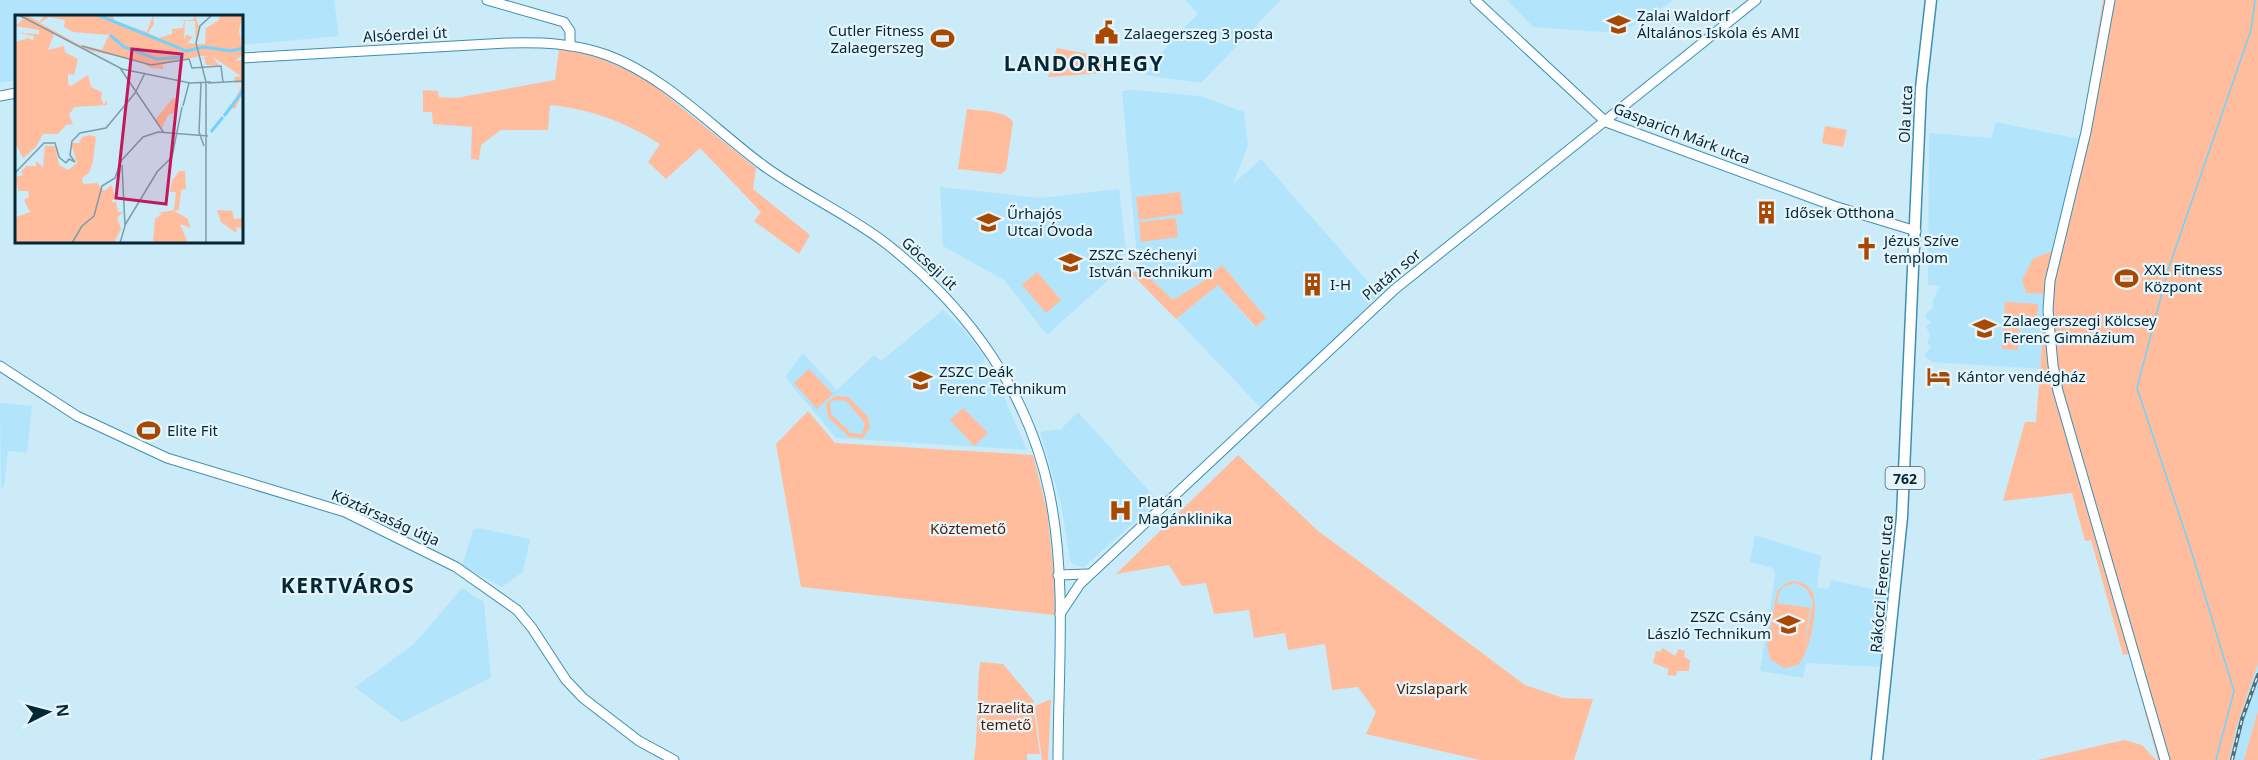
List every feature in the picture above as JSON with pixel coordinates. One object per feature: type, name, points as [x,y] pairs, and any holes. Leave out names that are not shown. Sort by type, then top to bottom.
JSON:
[{"type":"main road","name":"Ola utca","points":[[1916,231],[1921,88],[1931,0]]},
{"type":"main road","name":"Rákóczi Ferenc utca","points":[[1877,760],[1902,517],[1916,231]]},
{"type":"street","points":[[487,0],[564,22],[570,31],[570,46]]},
{"type":"street","name":"Gasparich Márk utca","points":[[1475,0],[1605,122],[1834,206],[1916,231]]},
{"type":"street","name":"Platán sor","points":[[1059,616],[1072,593],[1092,573],[1391,292],[1756,0]]},
{"type":"street","points":[[2110,0],[2086,132],[2053,270],[2048,310],[2058,391],[2164,760]]},
{"type":"street","name":"Alsóerdei út","points":[[243,58],[507,43],[570,46]]},
{"type":"street","name":"Göcseji út","points":[[570,46],[608,56],[646,75],[772,171],[880,239],[953,305],[994,357],[1034,440],[1050,496],[1058,574],[1058,760]]},
{"type":"street","points":[[0,96],[15,93]]},
{"type":"street","name":"Köztársaság útja","points":[[0,366],[77,416],[158,454],[196,468],[345,512],[456,567],[517,610],[532,628],[566,680],[583,698],[622,730],[674,760]]},
{"type":"street","points":[[1058,574],[1079,576],[1092,573]]},
{"type":"shaded area","points":[[0,0],[334,0],[339,36],[243,45],[243,15],[15,15],[15,80],[0,83]]},
{"type":"shaded area","points":[[1185,0],[1281,0],[1201,83],[1145,75],[1172,40],[1198,14]]},
{"type":"shaded area","points":[[1507,0],[1674,0],[1631,27],[1616,26],[1615,33],[1533,27]]},
{"type":"shaded area","points":[[1122,91],[1200,96],[1244,112],[1248,146],[1233,184],[1261,159],[1379,294],[1319,357],[1262,409],[1176,319],[1218,285],[1255,327],[1266,318],[1222,265],[1204,281],[1173,300],[1147,275],[1137,258]]},
{"type":"shaded area","points":[[1996,122],[2080,139],[2052,251],[2038,257],[2046,294],[2040,369],[1932,362],[1924,355],[1931,347],[1927,343],[1930,335],[1926,327],[1931,322],[1926,319],[1926,314],[1933,308],[1933,298],[1941,288],[1941,286],[1928,285],[1929,133],[1991,138]]},
{"type":"shaded area","name":"ZSZC Széchenyi István Technikum","points":[[940,187],[1040,198],[1119,189],[1126,251],[1116,273],[1047,335],[1004,280],[943,246]]},
{"type":"shaded area","name":"ZSZC Deák Ferenc Technikum","points":[[943,310],[964,330],[985,357],[982,367],[998,383],[1027,450],[836,438],[785,377],[803,353],[837,390],[874,355],[881,361]]},
{"type":"shaded area","points":[[0,403],[32,406],[27,453],[8,451],[4,486],[1,488]]},
{"type":"shaded area","points":[[1078,412],[1158,501],[1084,567],[1072,564],[1070,560],[1061,504],[1040,432],[1061,429]]},
{"type":"shaded area","points":[[478,528],[530,539],[523,572],[502,587],[462,566],[473,530]]},
{"type":"shaded area","points":[[1755,535],[1821,556],[1817,587],[1828,589],[1832,580],[1890,593],[1881,667],[1806,663],[1803,678],[1760,671],[1775,575],[1773,568],[1750,562]]},
{"type":"shaded area","points":[[462,588],[484,602],[491,678],[402,722],[355,687],[414,644]]},
{"type":"shaded area","points":[[2258,663],[2258,710],[2244,760],[2229,760],[2236,728]]},
{"type":"green space","points":[[2103,0],[2258,0],[2258,663],[2236,728],[2229,760],[2158,760],[2129,654],[2123,655],[2091,540],[2085,541],[2072,493],[2003,501],[2025,422],[2036,422],[2046,294],[2026,293],[2022,280],[2033,259],[2052,251],[2080,139]]},
{"type":"green space","points":[[1057,48],[1104,57],[1110,63],[1109,70],[1104,73],[1048,77]]},
{"type":"green space","points":[[559,49],[590,54],[644,77],[756,168],[753,189],[810,235],[799,254],[754,221],[761,212],[700,148],[666,179],[648,162],[660,144],[634,129],[594,113],[550,105],[548,130],[501,130],[481,145],[479,160],[471,159],[472,127],[433,124],[432,112],[423,112],[423,90],[438,91],[439,97],[456,98],[555,80]]},
{"type":"green space","points":[[967,109],[999,113],[1013,122],[1006,170],[1001,174],[958,169]]},
{"type":"green space","points":[[1825,126],[1847,130],[1843,147],[1822,143]]},
{"type":"green space","points":[[1180,192],[1183,214],[1139,220],[1136,197]]},
{"type":"green space","points":[[1176,218],[1178,237],[1141,242],[1139,222]]},
{"type":"green space","points":[[1222,265],[1266,318],[1256,327],[1218,285],[1176,319],[1128,270],[1147,275],[1173,300],[1204,281]]},
{"type":"green space","points":[[1037,272],[1061,300],[1046,313],[1022,285]]},
{"type":"green space","points":[[2005,302],[2038,304],[2037,321],[2004,319]]},
{"type":"green space","points":[[2003,323],[2019,324],[2018,350],[2002,349]]},
{"type":"green space","points":[[809,369],[833,394],[817,409],[794,383]]},
{"type":"green space","points":[[835,396],[848,397],[868,417],[870,427],[863,438],[849,437],[828,417],[826,404]],"holes":[[[834,400],[846,401],[865,423],[862,434],[851,433],[831,414],[830,403]]]},
{"type":"green space","points":[[963,408],[988,433],[974,446],[950,420]]},
{"type":"green space","name":"Köztemető","points":[[808,411],[835,443],[1033,455],[1047,511],[1058,612],[1055,615],[801,587],[776,444]]},
{"type":"green space","name":"Vizslapark","points":[[1238,455],[1317,530],[1525,685],[1563,698],[1593,699],[1574,760],[1480,760],[1366,734],[1376,712],[1358,687],[1332,690],[1325,644],[1288,650],[1285,633],[1254,638],[1249,610],[1214,614],[1206,583],[1182,586],[1169,565],[1116,574]]},
{"type":"green space","points":[[1795,581],[1810,589],[1815,601],[1815,610],[1809,642],[1802,660],[1798,665],[1784,668],[1770,659],[1767,645],[1777,591],[1788,582]],"holes":[[[1795,583],[1806,588],[1813,601],[1803,655],[1810,608],[1777,603],[1779,592],[1783,587]]]},
{"type":"green space","points":[[1663,648],[1675,656],[1679,649],[1685,651],[1684,657],[1690,660],[1689,671],[1677,671],[1676,676],[1667,675],[1669,669],[1653,663],[1656,651],[1660,652]]},
{"type":"green space","name":"Izraelita temető","points":[[980,662],[1003,664],[1033,700],[1040,754],[1027,754],[1027,760],[974,760]]},
{"type":"green space","points":[[1051,699],[1048,760],[1042,760],[1035,706]]},
{"type":"green space","points":[[2258,710],[2258,760],[2244,760]]},
{"type":"green space","points":[[2124,740],[2142,745],[2156,760],[2037,760]]},
{"type":"waterway","points":[[2216,760],[2234,691],[2190,547],[2137,388],[2168,270],[2251,30],[2255,0]]},
{"type":"railway","points":[[2232,760],[2242,719],[2258,675]]},
{"type":"place","name":"Zalai Waldorf Általános Iskola és AMI","points":[[1619,24]]},
{"type":"place","name":"Zalaegerszeg 3 posta","points":[[1106,33]]},
{"type":"place","name":"Cutler Fitness Zalaegerszeg","points":[[942,39]]},
{"type":"place","name":"Idősek Otthona","points":[[1767,212]]},
{"type":"place","name":"Űrhajós Utcai Óvoda","points":[[989,222]]},
{"type":"place","name":"Jézus Szíve templom","points":[[1866,249]]},
{"type":"place","name":"ZSZC Széchenyi István Technikum","points":[[1071,263]]},
{"type":"place","name":"XXL Fitness Központ","points":[[2126,278]]},
{"type":"place","name":"I-H","points":[[1312,284]]},
{"type":"place","name":"Zalaegerszegi Kölcsey Ferenc Gimnázium","points":[[1985,329]]},
{"type":"place","name":"Kántor vendégház","points":[[1939,376]]},
{"type":"place","name":"ZSZC Deák Ferenc Technikum","points":[[921,380]]},
{"type":"place","name":"Elite Fit","points":[[149,430]]},
{"type":"place","name":"Platán Magánklinika","points":[[1120,510]]},
{"type":"place","name":"ZSZC Csány László Technikum","points":[[1789,625]]},
{"type":"district","name":"LANDORHEGY","points":[[1084,63]]},
{"type":"district","name":"KERTVÁROS","points":[[348,585]]}]
